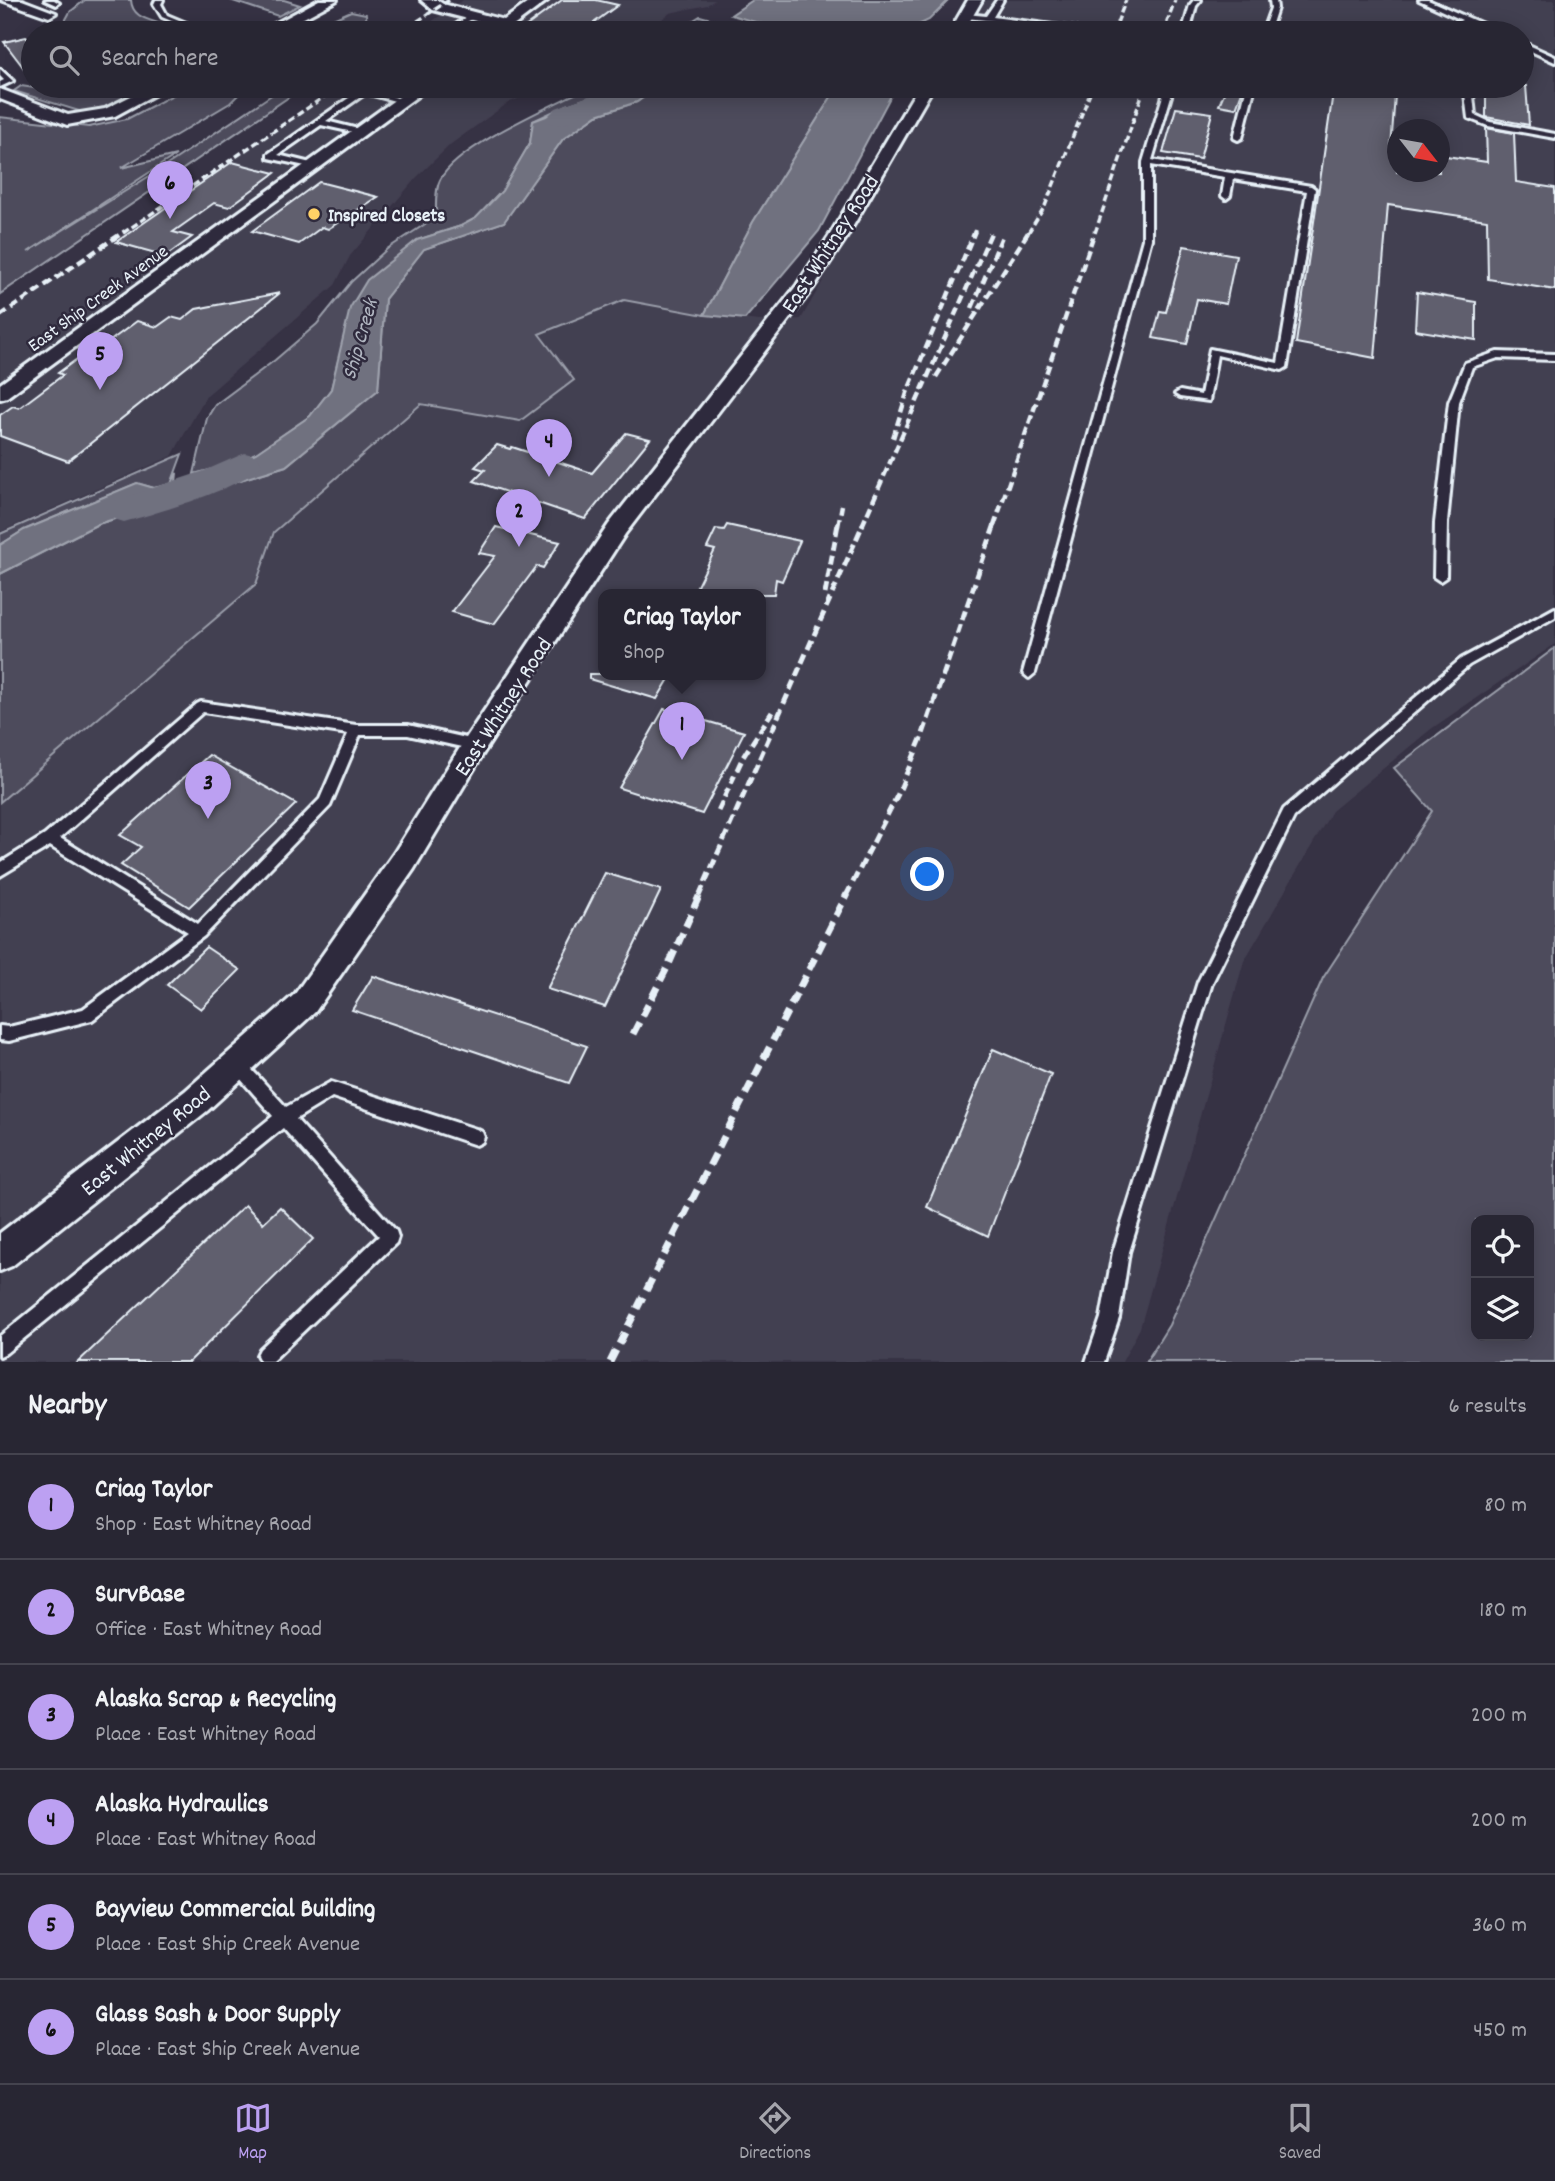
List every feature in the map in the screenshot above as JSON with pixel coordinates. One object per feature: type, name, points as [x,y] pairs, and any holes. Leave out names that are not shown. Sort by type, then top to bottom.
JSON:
[{"type":"street","points":[[8,0],[51,5]]},
{"type":"street","points":[[289,21],[330,0]]},
{"type":"street","points":[[428,0],[438,7],[483,21]]},
{"type":"street","points":[[512,21],[541,0]]},
{"type":"street","points":[[963,21],[975,0]]},
{"type":"street","points":[[0,94],[67,120],[109,113],[138,98]]},
{"type":"street","name":"East Ship Creek Avenue","points":[[0,393],[406,98]]},
{"type":"street","name":"East Whitney Road","points":[[0,1254],[196,1101],[305,1003],[404,861],[475,746],[617,529],[804,288],[919,98]]},
{"type":"lane","points":[[160,0],[157,4],[164,16],[176,21]]},
{"type":"lane","points":[[988,18],[1000,0]]},
{"type":"lane","points":[[1188,21],[1193,5],[1198,0]]},
{"type":"lane","points":[[1269,21],[1274,8],[1273,0]]},
{"type":"lane","points":[[1423,0],[1466,20]]},
{"type":"lane","points":[[465,21],[472,16]]},
{"type":"lane","points":[[966,16],[1008,21]]},
{"type":"lane","points":[[1534,50],[1555,60]]},
{"type":"lane","points":[[0,71],[9,81],[0,85]]},
{"type":"lane","points":[[312,166],[271,156],[353,98]]},
{"type":"lane","points":[[394,98],[402,101]]},
{"type":"lane","points":[[1029,673],[1147,239],[1147,162],[1166,98]]},
{"type":"lane","points":[[1238,138],[1248,98]]},
{"type":"lane","points":[[1469,98],[1471,117],[1488,124],[1555,136]]},
{"type":"lane","points":[[320,121],[359,132]]},
{"type":"lane","points":[[1147,162],[1311,189],[1282,367],[1213,351],[1205,399],[1180,394]]},
{"type":"lane","points":[[1226,196],[1230,175]]},
{"type":"lane","points":[[1440,577],[1441,523],[1454,402],[1468,365],[1497,355],[1555,356]]},
{"type":"lane","points":[[1095,1362],[1110,1318],[1121,1252],[1205,982],[1289,813],[1465,662],[1527,625],[1555,612]]},
{"type":"lane","points":[[0,870],[50,839],[201,706],[356,730],[408,730],[475,746]]},
{"type":"lane","points":[[0,1032],[9,1034],[87,1015],[199,932],[325,802],[356,730]]},
{"type":"lane","points":[[50,839],[199,932]]},
{"type":"lane","points":[[237,1064],[390,1237],[266,1354]]},
{"type":"lane","points":[[0,1347],[284,1117],[331,1089],[476,1137]]},
{"type":"shaded area","points":[[85,0],[131,0],[137,14],[152,21],[65,21],[70,12]]},
{"type":"shaded area","points":[[230,0],[284,0],[300,5],[278,16]]},
{"type":"shaded area","points":[[463,0],[715,0],[707,5],[670,13],[660,21],[432,21]]},
{"type":"shaded area","points":[[985,0],[1555,0],[1555,644],[1431,729],[1332,811],[1244,961],[1140,1328],[1122,1362],[0,1362],[0,802],[256,584],[274,532],[421,404],[520,421],[539,335],[624,300],[704,315],[760,321],[801,319],[928,98],[1534,98],[1534,21],[972,21]]},
{"type":"shaded area","points":[[351,11],[366,14],[366,21],[317,21],[333,19]]},
{"type":"shaded area","points":[[700,16],[718,21],[692,21]]},
{"type":"shaded area","points":[[37,98],[128,98],[114,105],[82,112]]},
{"type":"shaded area","points":[[167,98],[235,98],[121,168],[176,155],[28,252],[167,165],[267,98],[287,98],[0,294],[0,117],[89,127],[127,119]]},
{"type":"shaded area","points":[[322,98],[520,98],[508,103],[451,144],[416,178],[350,256],[335,285],[206,396],[172,456],[0,532],[0,316]]},
{"type":"shaded area","points":[[567,98],[587,98],[533,121],[530,143],[502,191],[476,218],[461,226],[417,240],[338,361],[331,389],[310,416],[256,453],[230,465],[194,474],[207,418],[215,405],[317,324],[351,282],[387,249],[436,217],[438,184],[450,167],[486,140]]},
{"type":"shaded area","points":[[642,98],[830,98],[753,222],[704,315],[624,300],[539,334],[574,380],[520,421],[421,404],[274,532],[256,584],[0,802],[0,574],[98,524],[286,466],[378,390],[385,299],[424,249],[504,222],[563,139],[597,115]]},
{"type":"shaded area","points":[[182,454],[171,484],[154,488],[137,483],[24,530],[0,545],[0,534]]},
{"type":"shaded area","points":[[1555,648],[1555,1362],[1146,1362],[1169,1325],[1323,978],[1432,811],[1394,768]]},
{"type":"water","points":[[753,0],[949,0],[927,21],[752,21],[731,15]]},
{"type":"water","points":[[614,98],[642,98],[597,115],[563,139],[504,222],[424,249],[385,299],[378,390],[286,466],[195,494],[194,474],[230,465],[256,453],[310,416],[331,389],[350,308],[367,280],[417,240],[461,226],[476,218],[502,191],[530,143],[533,121],[570,107]]},
{"type":"water","points":[[830,98],[890,98],[819,231],[745,319],[704,315],[753,222]]},
{"type":"water","points":[[177,473],[174,501],[98,524],[0,574],[0,545],[24,530],[137,483],[154,488],[171,484]]},
{"type":"building","points":[[562,0],[596,0],[618,5],[596,21],[533,21]]},
{"type":"building","points":[[21,38],[21,64],[4,42]]},
{"type":"building","points":[[1222,98],[1240,98],[1236,108],[1219,105]]},
{"type":"building","points":[[1332,98],[1395,98],[1393,119],[1387,119],[1387,182],[1450,182],[1450,157],[1487,162],[1486,128],[1514,133],[1516,182],[1555,188],[1555,290],[1488,279],[1487,220],[1388,205],[1375,358],[1296,343]]},
{"type":"building","points":[[1486,98],[1527,98],[1529,125],[1486,117]]},
{"type":"building","points":[[1176,108],[1212,113],[1200,159],[1163,153]]},
{"type":"building","points":[[232,162],[275,173],[229,207],[214,203],[173,232],[192,237],[166,256],[116,242]]},
{"type":"building","name":"Inspired Closets","points":[[319,182],[378,197],[328,229],[322,227],[299,244],[252,231]]},
{"type":"building","points":[[1184,246],[1236,255],[1226,304],[1197,299],[1187,344],[1153,338],[1160,311],[1166,312]]},
{"type":"building","points":[[1417,292],[1476,302],[1476,340],[1415,330]]},
{"type":"building","points":[[280,293],[68,461],[0,436],[0,415],[13,406],[19,408],[63,375],[58,373],[77,359],[83,361],[137,321],[157,327],[171,317],[182,320],[196,309]]},
{"type":"building","points":[[626,433],[650,439],[585,519],[474,481],[485,470],[475,467],[497,445],[510,449],[512,447],[592,473]]},
{"type":"building","points":[[727,525],[800,541],[782,581],[776,579],[774,594],[766,594],[766,589],[696,589],[715,550],[707,548],[716,529],[724,530]]},
{"type":"building","points":[[496,527],[560,542],[543,568],[537,566],[494,624],[452,612],[495,556],[479,553]]},
{"type":"building","points":[[589,674],[598,674],[598,680],[668,680],[657,699],[589,679]]},
{"type":"building","points":[[664,709],[744,732],[702,814],[619,788]]},
{"type":"building","points":[[209,755],[296,804],[189,907],[121,865],[141,847],[120,835]]},
{"type":"building","points":[[605,873],[661,890],[605,1007],[547,989]]},
{"type":"building","points":[[206,947],[240,970],[201,1009],[167,985]]},
{"type":"building","points":[[373,976],[587,1046],[569,1083],[352,1010]]},
{"type":"building","points":[[993,1049],[1051,1074],[988,1236],[927,1207]]},
{"type":"building","points":[[245,1205],[263,1223],[280,1207],[313,1239],[189,1362],[78,1362]]},
{"type":"waterway","name":"Ship Creek","points":[[559,118],[565,113],[607,98]]},
{"type":"waterway","name":"Ship Creek","points":[[124,510],[216,479],[245,464]]},
{"type":"railway","points":[[418,21],[449,0]]},
{"type":"railway","points":[[1118,21],[1126,0]]},
{"type":"railway","points":[[1167,21],[1175,0]]},
{"type":"railway","points":[[123,233],[322,98]]},
{"type":"railway","points":[[1028,233],[1045,206],[1088,98]]},
{"type":"railway","points":[[1095,233],[1141,98]]},
{"type":"railway","points":[[0,316],[125,231]]},
{"type":"railway","points":[[893,438],[907,393],[975,231]]},
{"type":"railway","points":[[936,377],[1029,231]]},
{"type":"railway","points":[[994,526],[1095,231]]},
{"type":"railway","points":[[862,526],[991,233]]},
{"type":"railway","points":[[972,308],[1003,234]]},
{"type":"railway","points":[[838,526],[842,505]]},
{"type":"railway","points":[[825,594],[838,524]]},
{"type":"railway","points":[[699,896],[863,524]]},
{"type":"railway","points":[[846,896],[898,794],[923,734],[995,524]]},
{"type":"railway","points":[[718,811],[743,757],[772,712]]},
{"type":"railway","points":[[633,1034],[669,964],[700,894]]},
{"type":"railway","points":[[610,1362],[847,894]]},
{"type":"place","name":"Inspired Closets","points":[[314,214]]},
{"type":"place","name":"Glass Sash & Door Supply","points":[[170,219]]},
{"type":"place","name":"Bayview Commercial Building","points":[[100,390]]},
{"type":"place","name":"Alaska Hydraulics","points":[[549,477]]},
{"type":"place","name":"SurvBase","points":[[519,547]]},
{"type":"place","name":"Criag Taylor","points":[[682,760]]},
{"type":"place","name":"Alaska Scrap & Recycling","points":[[208,819]]}]
